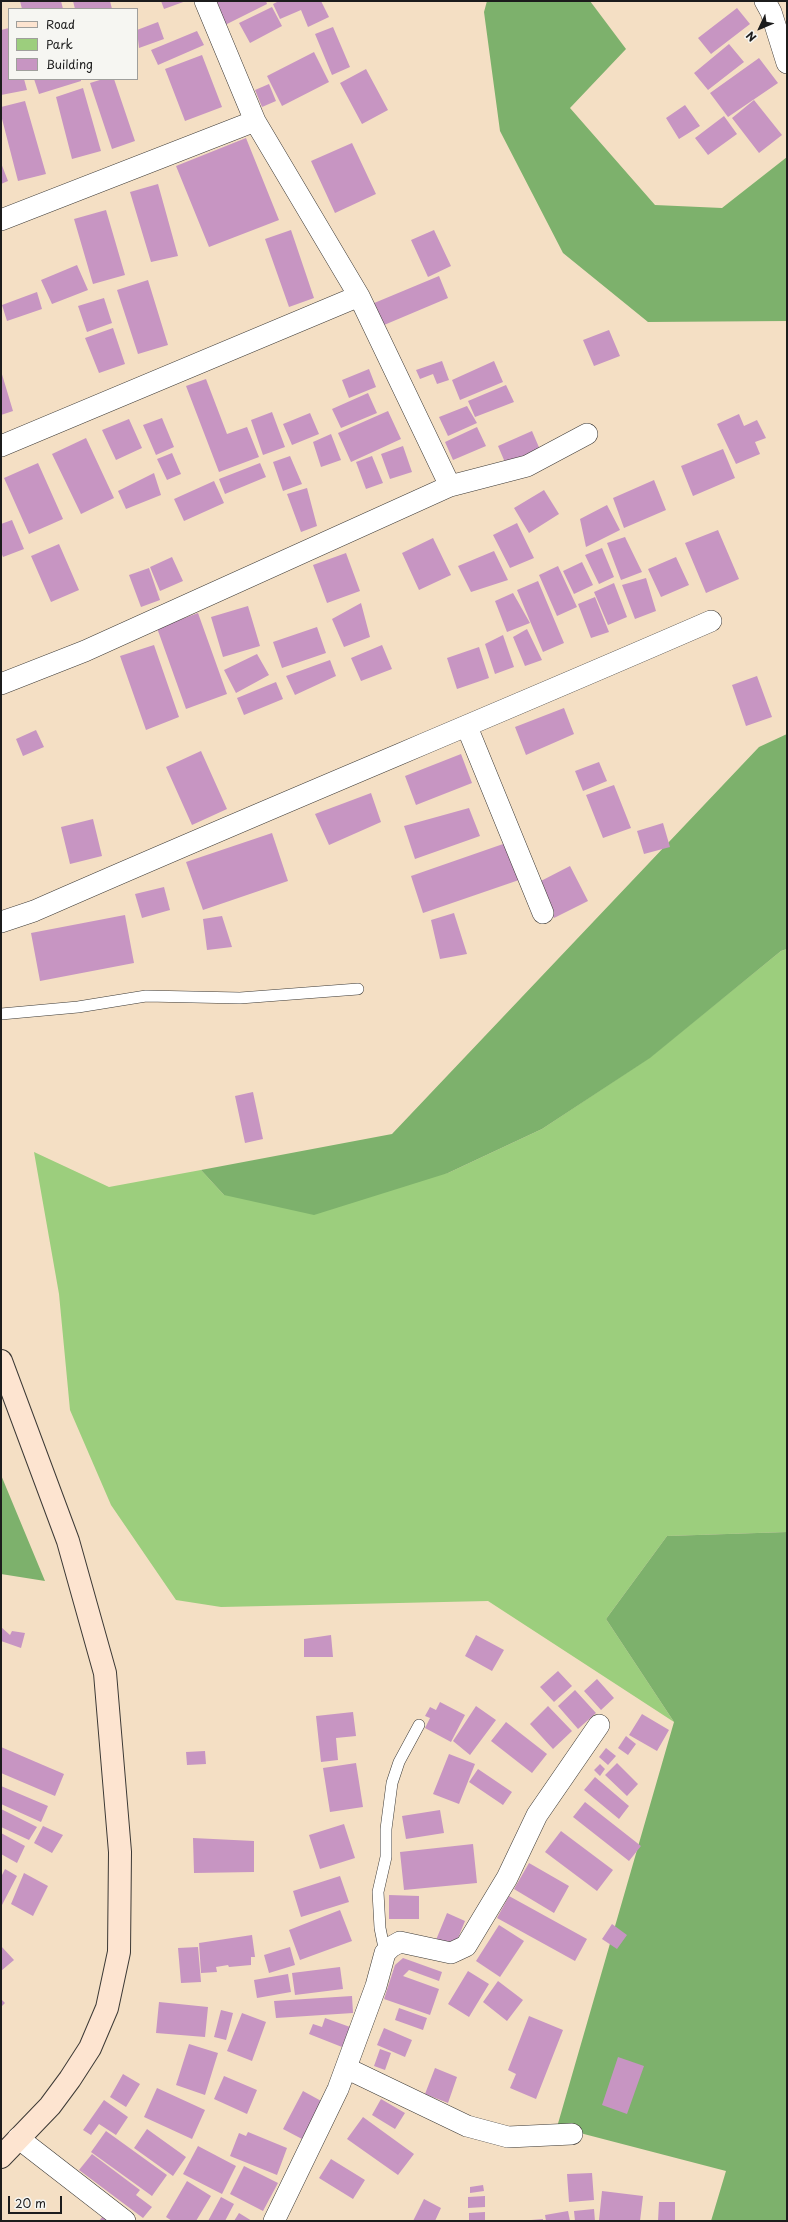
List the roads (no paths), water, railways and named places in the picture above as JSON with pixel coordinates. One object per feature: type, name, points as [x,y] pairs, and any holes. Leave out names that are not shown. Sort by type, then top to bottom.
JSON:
[{"type":"street","points":[[205,1],[255,120],[359,296],[450,486]]},
{"type":"street","points":[[765,1],[771,12],[787,63]]},
{"type":"street","points":[[1,220],[255,120]]},
{"type":"street","points":[[1,446],[359,296]]},
{"type":"street","points":[[1,684],[85,651],[450,486],[527,466],[587,434]]},
{"type":"street","points":[[1,922],[34,911],[234,823],[467,727],[711,621]]},
{"type":"street","points":[[467,727],[543,912]]},
{"type":"street","points":[[1,1361],[68,1541],[105,1673],[120,1852],[119,1952],[107,2008],[90,2048],[70,2079],[50,2106],[1,2156]]},
{"type":"street","points":[[274,2221],[338,2089],[376,1986],[385,1953],[391,1947],[400,1942],[451,1953],[466,1946],[507,1878],[537,1815],[600,1726]]},
{"type":"street","points":[[346,2068],[467,2126],[487,2132],[508,2136],[572,2134]]},
{"type":"street","points":[[18,2138],[125,2221]]},
{"type":"lane","points":[[1,1014],[78,1007],[146,996],[240,998],[358,989]]},
{"type":"lane","points":[[385,1953],[380,1928],[378,1892],[386,1858],[386,1829],[392,1783],[399,1762],[419,1725]]}]
